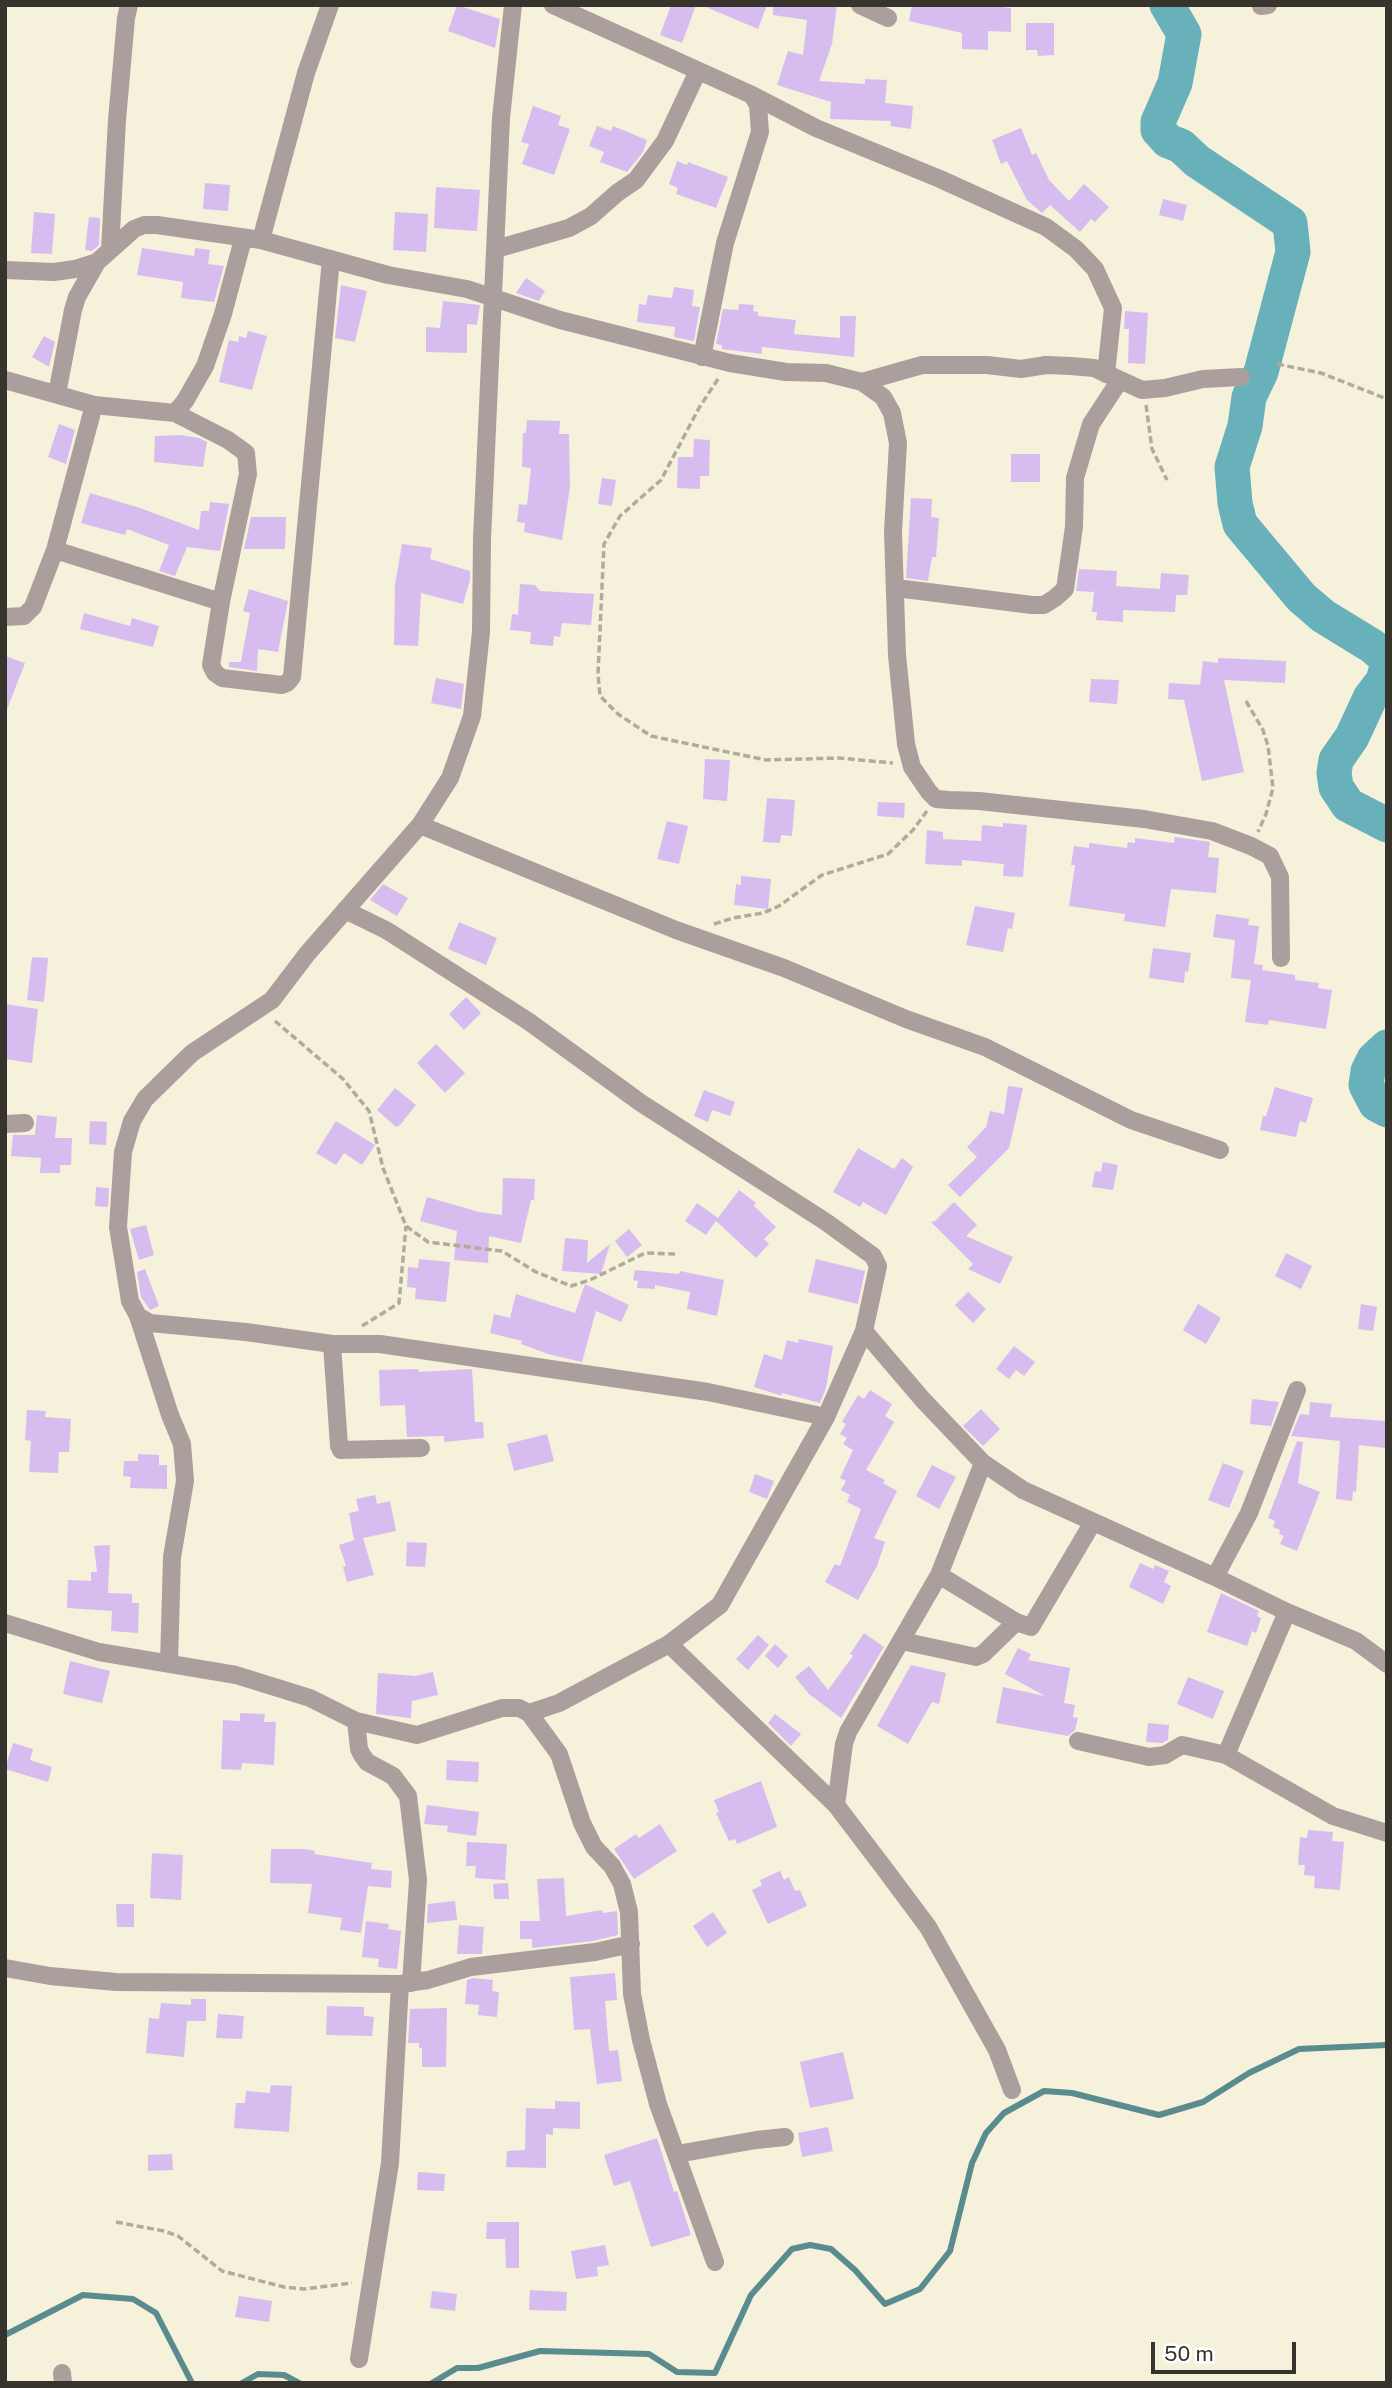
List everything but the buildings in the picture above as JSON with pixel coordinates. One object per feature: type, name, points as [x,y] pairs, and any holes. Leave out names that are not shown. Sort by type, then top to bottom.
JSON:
[{"type":"street","points":[[104,256],[129,5]]},
{"type":"street","points":[[175,413],[205,366],[252,239],[330,5]]},
{"type":"street","points":[[169,1663],[172,1557],[185,1481],[182,1444],[131,1301],[118,1227],[123,1152],[132,1121],[145,1099],[192,1053],[272,1000],[345,910],[420,825],[450,778],[472,716],[481,632],[482,539],[501,118],[513,5]]},
{"type":"street","points":[[553,5],[752,95],[816,128],[940,179],[1046,227],[1076,249],[1095,268],[1113,308],[1113,377],[1091,424],[1075,478],[1074,527],[1065,589],[1044,605],[1032,605],[896,588]]},
{"type":"street","points":[[860,5],[888,19]]},
{"type":"street","points":[[1261,6],[1268,5]]},
{"type":"street","points":[[496,248],[569,228],[591,215],[636,180],[665,141],[698,71]]},
{"type":"street","points":[[702,357],[725,243],[760,132],[758,105],[752,95]]},
{"type":"street","points":[[57,394],[77,297],[104,256],[134,229],[144,225],[252,239],[388,275],[492,296],[560,320],[702,357],[786,372],[826,373],[862,382],[883,397],[892,413],[898,443],[893,532],[897,655],[906,744],[912,767],[936,799],[979,801],[1144,820],[1212,831],[1251,846],[1269,856],[1280,877],[1281,958]]},
{"type":"street","points":[[5,270],[54,272],[75,269],[104,256]]},
{"type":"street","points":[[5,380],[94,405],[175,413],[228,440],[246,453],[248,474],[221,602],[211,665],[215,673],[222,678],[282,685],[292,677],[331,259]]},
{"type":"street","points":[[862,382],[922,365],[987,365],[1021,369],[1046,365],[1071,366],[1094,369],[1142,390],[1165,388],[1203,379],[1241,377]]},
{"type":"street","points":[[5,617],[24,616],[33,607],[55,550],[94,405]]},
{"type":"street","points":[[55,550],[221,602]]},
{"type":"street","points":[[420,825],[676,930],[784,968],[906,1019],[985,1047],[1131,1120],[1220,1150]]},
{"type":"street","points":[[345,910],[386,930],[528,1021],[641,1103],[826,1222],[873,1256],[878,1266],[864,1331],[826,1417],[720,1605],[669,1644],[559,1703],[529,1713]]},
{"type":"street","points":[[5,1124],[25,1123]]},
{"type":"street","points":[[138,1316],[150,1323],[246,1332],[335,1345],[380,1344],[560,1370],[708,1392],[826,1417]]},
{"type":"street","points":[[864,1331],[923,1400],[983,1463],[1023,1490],[1356,1641],[1387,1664]]},
{"type":"street","points":[[335,1345],[341,1450],[421,1448]]},
{"type":"street","points":[[1215,1577],[1249,1513],[1297,1390]]},
{"type":"street","points":[[836,1805],[848,1732],[939,1575],[983,1463]]},
{"type":"street","points":[[939,1575],[1016,1622],[1031,1627],[1093,1522]]},
{"type":"street","points":[[1226,1755],[1287,1612]]},
{"type":"street","points":[[902,1641],[976,1657],[983,1654],[1016,1622]]},
{"type":"street","points":[[5,1623],[99,1652],[236,1675],[310,1698],[356,1721],[417,1735],[502,1708],[519,1708],[529,1713],[559,1754],[582,1823],[594,1847],[612,1866],[622,1884],[629,1912],[632,1994],[641,2040],[658,2104],[715,2262]]},
{"type":"street","points":[[669,1644],[836,1805],[928,1927],[997,2049],[1012,2090]]},
{"type":"street","points":[[356,1721],[362,1755],[368,1762],[393,1776],[408,1796],[418,1880],[405,1983],[390,2162],[359,2360]]},
{"type":"street","points":[[1078,1741],[1149,1758],[1165,1755],[1182,1745],[1226,1755],[1333,1816],[1387,1833]]},
{"type":"street","points":[[5,1968],[50,1976],[116,1982],[405,1983],[471,1967],[594,1952],[631,1944]]},
{"type":"street","points":[[677,2154],[785,2137]]},
{"type":"path","points":[[730,363],[699,408],[661,480],[620,516],[604,544],[598,674],[600,696],[618,714],[651,736],[766,760],[868,760],[912,767]]},
{"type":"path","points":[[1278,364],[1321,373],[1387,399]]},
{"type":"path","points":[[1142,390],[1152,449],[1167,480]]},
{"type":"path","points":[[1246,701],[1265,738],[1273,788],[1266,814],[1251,846]]},
{"type":"path","points":[[713,925],[733,918],[763,913],[779,906],[822,875],[888,853],[913,830],[936,799]]},
{"type":"path","points":[[260,1008],[343,1079],[369,1111],[383,1168],[406,1226],[399,1303],[335,1345]]},
{"type":"path","points":[[406,1226],[428,1242],[502,1251],[536,1272],[571,1286],[590,1280],[645,1253],[675,1254]]},
{"type":"path","points":[[116,2222],[178,2236],[222,2271],[284,2287],[304,2289],[372,2281]]},
{"type":"waterway","points":[[1167,5],[1184,34],[1175,83],[1158,122],[1158,130],[1168,141],[1181,146],[1197,161],[1290,223],[1293,252],[1261,372],[1249,397],[1245,426],[1232,467],[1240,524],[1301,597],[1323,616],[1372,646],[1387,659]]},
{"type":"waterway","points":[[1387,667],[1383,681],[1370,698],[1352,737],[1336,760],[1334,773],[1336,787],[1348,805],[1387,825]]},
{"type":"waterway","points":[[1387,1047],[1374,1059],[1368,1071],[1366,1085],[1376,1104],[1387,1110]]},
{"type":"waterway","points":[[432,2383],[457,2368],[478,2368],[540,2351],[649,2354],[677,2372],[715,2373],[751,2295],[792,2249],[810,2245],[831,2249],[855,2270],[885,2304],[920,2289],[950,2251],[972,2163],[986,2133],[1004,2113],[1044,2091],[1072,2093],[1159,2115],[1203,2102],[1249,2073],[1299,2049],[1387,2045]]},
{"type":"waterway","points":[[5,2335],[83,2295],[133,2299],[156,2313],[192,2383]]},
{"type":"waterway","points":[[242,2383],[258,2374],[284,2375],[299,2383]]}]
